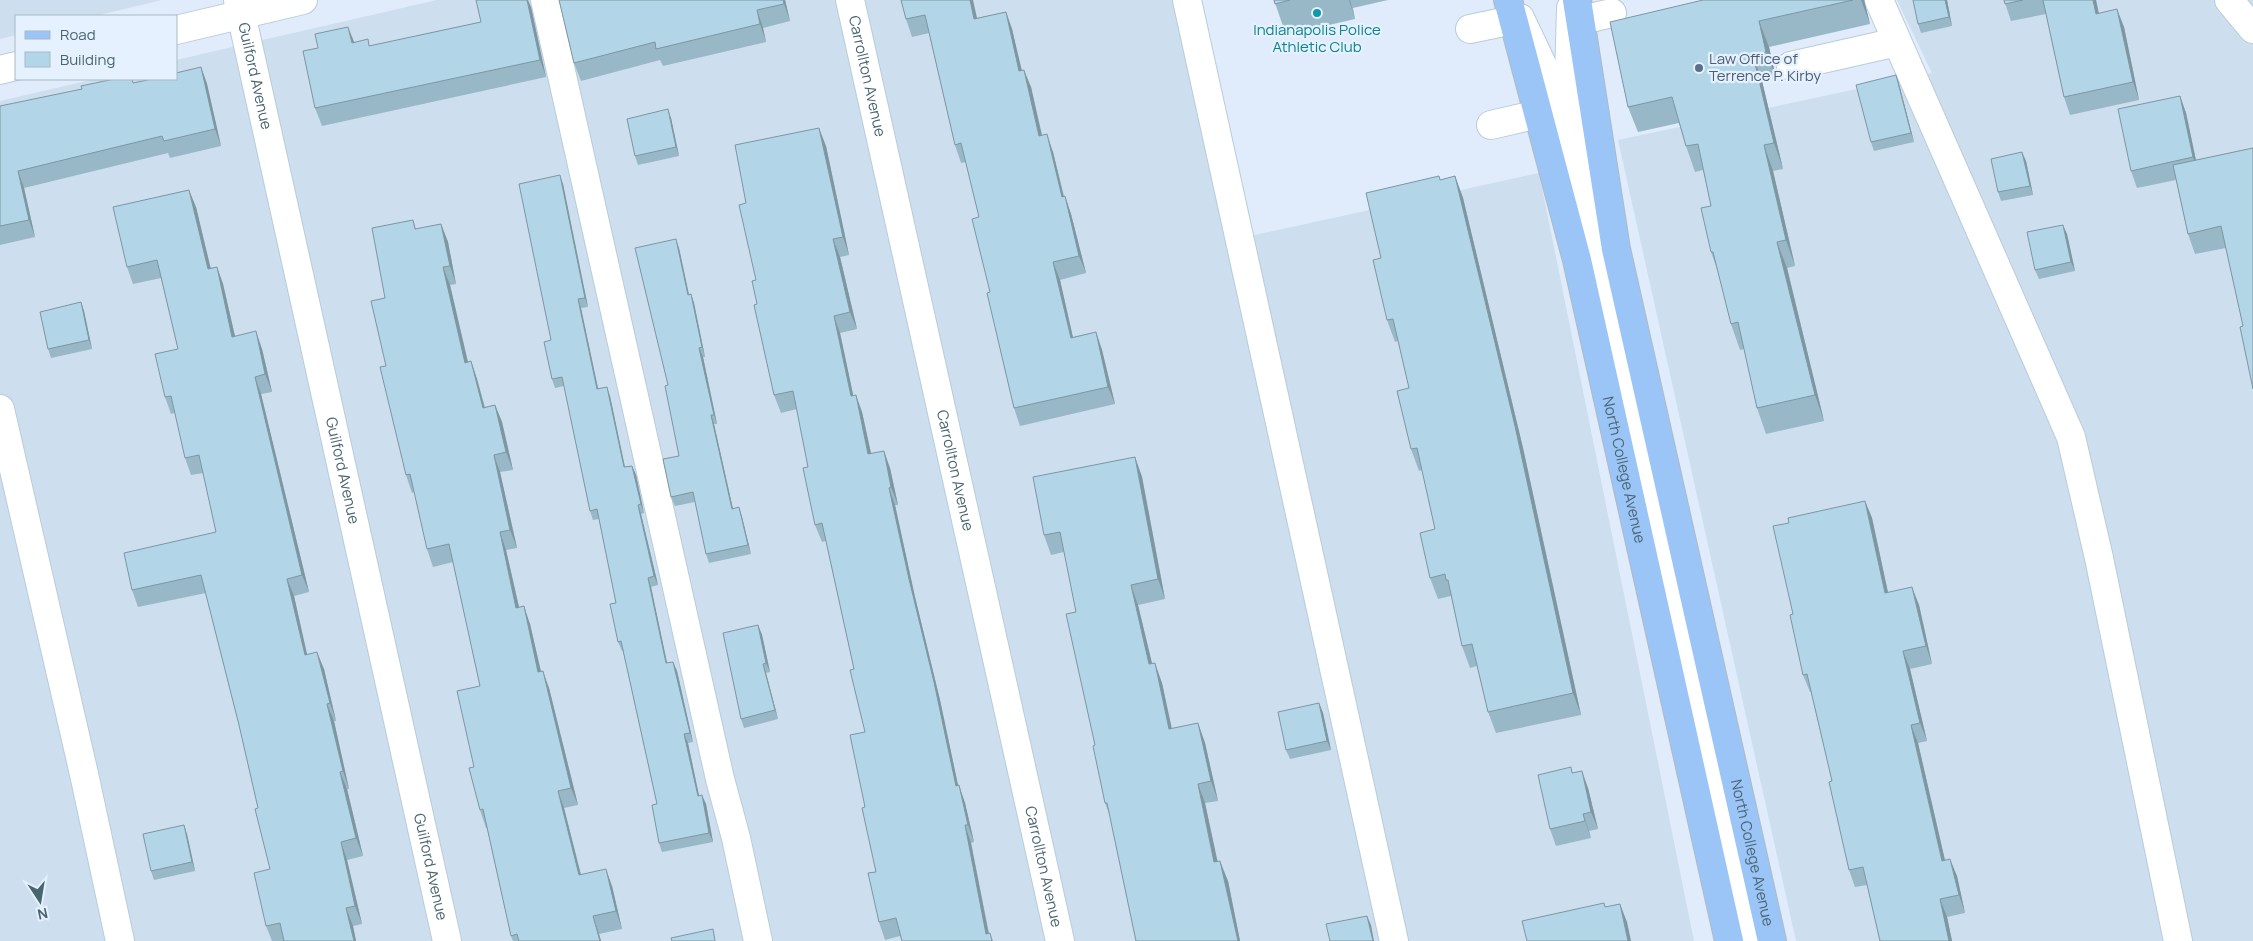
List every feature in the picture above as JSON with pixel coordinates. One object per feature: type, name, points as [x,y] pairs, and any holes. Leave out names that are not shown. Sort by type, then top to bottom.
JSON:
[{"type":"main road","name":"North College Avenue","points":[[1511,7],[1577,260],[1728,941]]},
{"type":"main road","name":"North College Avenue","points":[[1577,7],[1616,250],[1772,941]]},
{"type":"street","points":[[178,29],[240,7],[303,0]]},
{"type":"street","points":[[545,0],[758,941]]},
{"type":"street","name":"Carrollton Avenue","points":[[850,0],[1060,941]]},
{"type":"street","points":[[1187,0],[1394,941]]},
{"type":"street","points":[[1879,0],[2071,437],[2100,558],[2178,941]]},
{"type":"street","points":[[2229,0],[2253,29]]},
{"type":"street","name":"Guilford Avenue","points":[[240,7],[447,941]]},
{"type":"street","points":[[1470,30],[1511,7],[1568,119]]},
{"type":"street","points":[[1568,119],[1577,7],[1612,13]]},
{"type":"street","points":[[1791,66],[1897,42]]},
{"type":"street","points":[[0,70],[15,66]]},
{"type":"street","points":[[1491,125],[1538,114]]},
{"type":"street","name":"North College Avenue","points":[[1568,119],[1749,941]]},
{"type":"street","points":[[0,409],[84,774],[120,941]]},
{"type":"shaded area","points":[[0,0],[162,0],[99,15],[15,15],[15,35],[0,39]]},
{"type":"shaded area","points":[[437,0],[1177,0],[1227,241],[1539,173],[1694,941],[0,941],[0,101],[91,80],[178,80],[178,60]]},
{"type":"shaded area","points":[[1897,0],[2253,0],[2253,941],[1796,941],[1618,140],[1932,73]]},
{"type":"building","points":[[476,0],[527,0],[540,60],[315,108],[303,51],[318,48],[315,34],[348,27],[352,43],[368,39],[369,46],[481,22]]},
{"type":"building","points":[[559,0],[783,0],[784,4],[757,10],[760,24],[656,49],[655,42],[574,63]]},
{"type":"building","points":[[901,0],[970,0],[974,19],[1006,12],[1019,71],[1024,70],[1039,136],[1047,134],[1062,197],[1065,196],[1079,256],[1053,262],[1071,338],[1096,332],[1108,387],[1014,408],[987,293],[990,292],[972,219],[979,217],[961,143],[955,145],[925,15],[906,19]]},
{"type":"building","points":[[1274,0],[1290,0],[1275,4]]},
{"type":"building","points":[[1703,0],[1853,0],[1759,21],[1766,52],[1753,55],[1774,143],[1764,145],[1786,240],[1777,242],[1815,395],[1757,408],[1738,322],[1731,324],[1701,208],[1711,206],[1698,144],[1686,146],[1672,97],[1628,107],[1610,22]]},
{"type":"building","points":[[1913,0],[1945,0],[1949,17],[1918,24]]},
{"type":"building","points":[[2004,0],[2023,0],[2005,4]]},
{"type":"building","points":[[2043,0],[2093,0],[2096,14],[2117,9],[2133,82],[2064,97]]},
{"type":"building","points":[[201,67],[215,129],[164,141],[162,136],[18,171],[29,220],[0,226],[0,106],[82,89],[81,86],[109,80],[132,80],[133,83],[147,80],[178,80],[178,73]]},
{"type":"building","points":[[1896,75],[1911,133],[1871,142],[1856,85]]},
{"type":"building","points":[[2180,96],[2193,157],[2131,171],[2118,109]]},
{"type":"building","points":[[668,109],[676,147],[635,156],[627,119]]},
{"type":"building","points":[[819,128],[843,237],[833,239],[850,312],[834,316],[851,396],[856,395],[868,454],[884,451],[891,487],[889,488],[909,579],[934,682],[956,786],[959,785],[968,825],[965,825],[986,934],[990,933],[992,941],[902,941],[896,918],[879,922],[868,873],[876,872],[862,808],[865,807],[850,735],[865,732],[850,670],[854,669],[822,523],[815,525],[803,468],[808,467],[793,391],[774,395],[754,305],[757,304],[752,281],[756,280],[739,205],[746,203],[735,145]]},
{"type":"building","points":[[2253,148],[2253,389],[2240,327],[2243,326],[2221,226],[2188,234],[2173,165]]},
{"type":"building","points":[[2022,152],[2030,186],[1998,192],[1991,159]]},
{"type":"building","points":[[560,175],[585,298],[578,299],[597,389],[607,387],[624,467],[632,466],[641,504],[638,505],[654,576],[648,578],[666,663],[673,662],[690,733],[684,734],[698,796],[702,795],[709,833],[659,843],[652,805],[657,804],[621,641],[618,642],[610,604],[616,603],[597,509],[590,511],[562,377],[552,379],[544,342],[551,340],[519,184]]},
{"type":"building","points":[[1439,176],[1440,180],[1455,176],[1515,426],[1573,693],[1488,712],[1472,644],[1462,646],[1448,580],[1446,580],[1445,574],[1430,578],[1420,533],[1435,529],[1417,448],[1411,449],[1397,391],[1409,388],[1393,319],[1387,320],[1373,260],[1381,258],[1366,193]]},
{"type":"building","points":[[189,190],[208,269],[217,267],[232,337],[256,331],[265,374],[255,377],[302,575],[287,579],[305,655],[317,652],[330,703],[327,704],[343,771],[340,772],[356,838],[341,842],[355,906],[346,908],[354,941],[284,941],[280,923],[266,926],[254,873],[270,869],[255,809],[258,808],[239,725],[201,575],[132,590],[124,553],[216,532],[199,455],[185,458],[171,396],[165,397],[155,354],[178,349],[157,260],[127,267],[113,207]]},
{"type":"building","points":[[413,220],[415,229],[441,224],[450,266],[443,267],[465,363],[471,361],[483,408],[495,405],[506,452],[494,455],[510,530],[500,532],[516,608],[524,606],[538,672],[543,671],[571,788],[558,791],[579,875],[606,869],[616,911],[593,916],[600,941],[519,941],[517,934],[511,936],[483,809],[480,810],[469,768],[474,767],[457,691],[480,686],[449,544],[427,549],[410,474],[406,475],[380,367],[386,366],[371,301],[385,298],[372,228]]},
{"type":"building","points":[[2063,225],[2071,262],[2035,270],[2027,232]]},
{"type":"building","points":[[676,239],[688,295],[691,294],[702,347],[699,348],[714,415],[711,415],[732,509],[739,507],[748,545],[706,554],[693,492],[671,497],[663,459],[679,456],[665,386],[668,385],[635,248]]},
{"type":"building","points":[[81,302],[89,340],[48,349],[40,312]]},
{"type":"building","points":[[1135,457],[1158,579],[1131,585],[1149,664],[1155,663],[1169,729],[1198,723],[1211,781],[1198,784],[1214,862],[1220,861],[1238,941],[1136,941],[1066,614],[1076,612],[1060,532],[1044,535],[1033,477]]},
{"type":"building","points":[[1865,501],[1885,593],[1912,587],[1926,646],[1903,651],[1920,723],[1911,725],[1942,861],[1950,859],[1959,895],[1940,899],[1949,941],[1880,941],[1863,867],[1849,870],[1829,782],[1832,781],[1807,674],[1803,675],[1790,615],[1793,614],[1773,526],[1789,523],[1788,518]]},
{"type":"building","points":[[758,625],[766,663],[763,664],[775,710],[741,719],[723,633]]},
{"type":"building","points":[[1319,703],[1327,741],[1286,750],[1278,712]]},
{"type":"building","points":[[1571,767],[1572,773],[1582,771],[1591,812],[1583,814],[1585,821],[1550,829],[1538,775]]},
{"type":"building","points":[[184,825],[192,862],[151,871],[143,834]]},
{"type":"building","points":[[1604,903],[1605,907],[1620,904],[1628,941],[1527,941],[1522,921]]},
{"type":"building","points":[[1367,916],[1373,941],[1330,941],[1326,924]]},
{"type":"building","points":[[713,929],[715,941],[672,941],[671,938]]},
{"type":"place","name":"Indianapolis Police Athletic Club","points":[[1317,13]]},
{"type":"place","name":"Law Office of Terrence P. Kirby","points":[[1699,68]]}]
